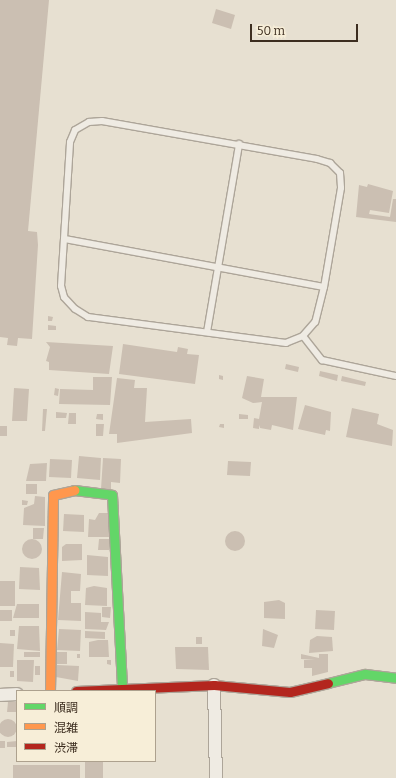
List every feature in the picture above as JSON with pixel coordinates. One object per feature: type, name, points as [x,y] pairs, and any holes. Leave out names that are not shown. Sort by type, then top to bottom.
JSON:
[{"type":"street","points":[[50,690],[53,496],[70,489],[112,495],[122,688]]},
{"type":"street","points":[[91,690],[214,684],[290,692],[365,674],[396,678]]},
{"type":"street","points":[[214,684],[216,778]]},
{"type":"street","points":[[0,695],[16,694]]},
{"type":"lane","points":[[102,121],[317,159],[330,163],[340,173],[341,188],[324,287],[315,322],[303,336],[286,343],[88,317],[76,309],[64,296],[62,286],[65,240],[70,142],[76,130],[88,122],[102,121]]},
{"type":"lane","points":[[208,332],[239,144]]},
{"type":"lane","points":[[65,240],[324,287]]},
{"type":"lane","points":[[303,336],[322,360],[396,376]]},
{"type":"building","points":[[0,0],[49,0],[28,231],[37,232],[38,245],[32,339],[18,338],[17,346],[7,345],[8,338],[0,337]]},
{"type":"building","points":[[216,9],[235,15],[231,29],[212,23]]},
{"type":"building","points":[[368,184],[393,191],[389,213],[370,210],[369,214],[390,217],[393,199],[396,199],[396,222],[356,217],[359,185],[367,187]]},
{"type":"building","points":[[48,316],[53,317],[52,321],[48,321]]},
{"type":"building","points":[[48,325],[56,326],[56,330],[48,330]]},
{"type":"building","points":[[46,342],[113,346],[109,374],[49,370],[49,362],[46,361],[50,347]]},
{"type":"building","points":[[123,344],[177,352],[178,347],[188,349],[187,354],[199,355],[195,384],[119,374]]},
{"type":"building","points":[[286,364],[299,367],[298,372],[285,369]]},
{"type":"building","points":[[320,371],[338,375],[337,381],[319,376]]},
{"type":"building","points":[[219,375],[223,376],[223,380],[219,379]]},
{"type":"building","points":[[247,376],[264,379],[261,397],[297,397],[293,430],[272,425],[271,430],[260,428],[259,425],[259,429],[253,428],[254,418],[259,419],[262,402],[253,403],[242,398]]},
{"type":"building","points":[[342,376],[366,382],[365,386],[341,381]]},
{"type":"building","points":[[93,377],[112,377],[110,405],[59,404],[60,389],[93,390]]},
{"type":"building","points":[[117,378],[135,380],[134,388],[147,388],[145,422],[191,419],[192,433],[117,443],[117,434],[109,434]]},
{"type":"building","points":[[14,388],[29,389],[27,421],[12,421]]},
{"type":"building","points":[[55,388],[59,389],[58,396],[54,395]]},
{"type":"building","points":[[305,405],[331,412],[330,431],[326,430],[325,435],[298,429]]},
{"type":"building","points":[[352,408],[379,414],[377,424],[393,430],[392,446],[346,437]]},
{"type":"building","points":[[43,409],[47,409],[45,431],[42,431]]},
{"type":"building","points":[[56,412],[67,413],[66,418],[56,418]]},
{"type":"building","points":[[69,413],[76,413],[76,424],[68,424]]},
{"type":"building","points":[[97,414],[103,414],[103,420],[96,419]]},
{"type":"building","points":[[239,414],[248,415],[248,419],[239,419]]},
{"type":"building","points":[[96,424],[104,424],[103,436],[96,436]]},
{"type":"building","points":[[220,424],[224,424],[224,428],[219,427]]},
{"type":"building","points":[[0,426],[7,426],[7,436],[0,436]]},
{"type":"building","points":[[79,456],[101,458],[100,480],[77,478]]},
{"type":"building","points":[[103,458],[121,459],[120,483],[111,482],[111,489],[101,489]]},
{"type":"building","points":[[50,459],[72,460],[71,478],[49,477]]},
{"type":"building","points":[[228,461],[251,462],[250,476],[227,475]]},
{"type":"building","points":[[47,463],[46,481],[26,481],[30,464]]},
{"type":"building","points":[[26,484],[37,484],[37,494],[26,494]]},
{"type":"building","points":[[35,496],[45,497],[45,526],[23,525],[24,508],[34,504]]},
{"type":"building","points":[[22,500],[28,501],[27,505],[22,505]]},
{"type":"building","points":[[99,513],[110,513],[109,537],[88,537],[89,519],[95,520]]},
{"type":"building","points":[[64,514],[84,515],[84,532],[63,531]]},
{"type":"building","points":[[33,528],[44,528],[43,539],[33,539]]},
{"type":"building","points":[[235,531],[242,534],[245,541],[242,548],[235,551],[228,548],[225,541],[228,534]]},
{"type":"building","points":[[28,539],[36,539],[42,545],[42,553],[36,559],[28,559],[22,553],[22,545]]},
{"type":"building","points":[[99,539],[109,539],[109,550],[98,550]]},
{"type":"building","points":[[66,544],[82,544],[82,560],[62,561],[62,547]]},
{"type":"building","points":[[87,555],[108,557],[108,576],[87,575]]},
{"type":"building","points":[[20,567],[39,568],[40,590],[19,589]]},
{"type":"building","points":[[62,572],[81,574],[80,591],[71,591],[71,603],[81,603],[81,621],[58,620]]},
{"type":"building","points":[[0,581],[15,581],[15,606],[0,606]]},
{"type":"building","points":[[94,586],[107,588],[107,606],[85,605],[86,588]]},
{"type":"building","points":[[279,600],[285,603],[285,619],[264,618],[264,602]]},
{"type":"building","points":[[17,604],[39,604],[39,618],[13,618]]},
{"type":"building","points":[[102,607],[111,607],[110,618],[102,617]]},
{"type":"building","points":[[0,610],[12,610],[12,621],[0,621]]},
{"type":"building","points":[[316,610],[335,611],[334,630],[315,629]]},
{"type":"building","points":[[85,612],[101,613],[101,622],[109,622],[106,630],[85,629]]},
{"type":"building","points":[[19,626],[39,626],[40,651],[17,649]]},
{"type":"building","points":[[59,629],[81,630],[80,651],[57,650]]},
{"type":"building","points":[[263,629],[278,635],[274,648],[262,646]]},
{"type":"building","points":[[10,630],[15,630],[15,636],[10,636]]},
{"type":"building","points":[[85,631],[105,632],[105,639],[85,638]]},
{"type":"building","points":[[317,636],[332,637],[333,651],[309,653],[310,640]]},
{"type":"building","points":[[196,637],[202,637],[202,644],[196,644]]},
{"type":"building","points":[[108,640],[109,657],[89,657],[89,642]]},
{"type":"building","points":[[0,643],[14,644],[13,667],[0,667]]},
{"type":"building","points":[[175,647],[208,647],[209,670],[176,669]]},
{"type":"building","points":[[24,652],[40,652],[40,657],[24,657]]},
{"type":"building","points":[[57,652],[67,652],[67,664],[57,664]]},
{"type":"building","points":[[77,654],[80,654],[80,658],[77,658]]},
{"type":"building","points":[[301,654],[319,658],[319,654],[328,654],[328,672],[312,676],[312,668],[304,668],[304,660],[315,660],[301,659]]},
{"type":"building","points":[[17,660],[34,660],[33,682],[17,681]]},
{"type":"building","points":[[107,660],[111,660],[111,665],[107,664]]},
{"type":"building","points":[[57,665],[79,666],[78,681],[56,677]]},
{"type":"building","points":[[35,666],[40,666],[40,675],[35,675]]},
{"type":"building","points":[[10,671],[14,671],[14,677],[10,677]]},
{"type":"building","points":[[8,702],[16,702],[16,712],[7,712]]},
{"type":"building","points":[[8,719],[16,725],[16,731],[14,734],[8,737],[2,734],[-1,728],[2,722]]},
{"type":"building","points":[[0,741],[5,741],[5,748],[0,748]]},
{"type":"building","points":[[16,741],[16,747],[7,747],[7,742]]},
{"type":"building","points":[[85,762],[103,762],[103,778],[85,778]]},
{"type":"building","points":[[13,765],[80,765],[80,778],[13,778]]},
{"type":"traffic: fast","points":[[74,490],[112,495],[122,688]]},
{"type":"traffic: fast","points":[[328,683],[365,674],[396,678]]},
{"type":"traffic: slow","points":[[50,690],[53,495],[74,490]]},
{"type":"traffic: jam","points":[[99,690],[214,685],[290,692],[328,683]]}]
